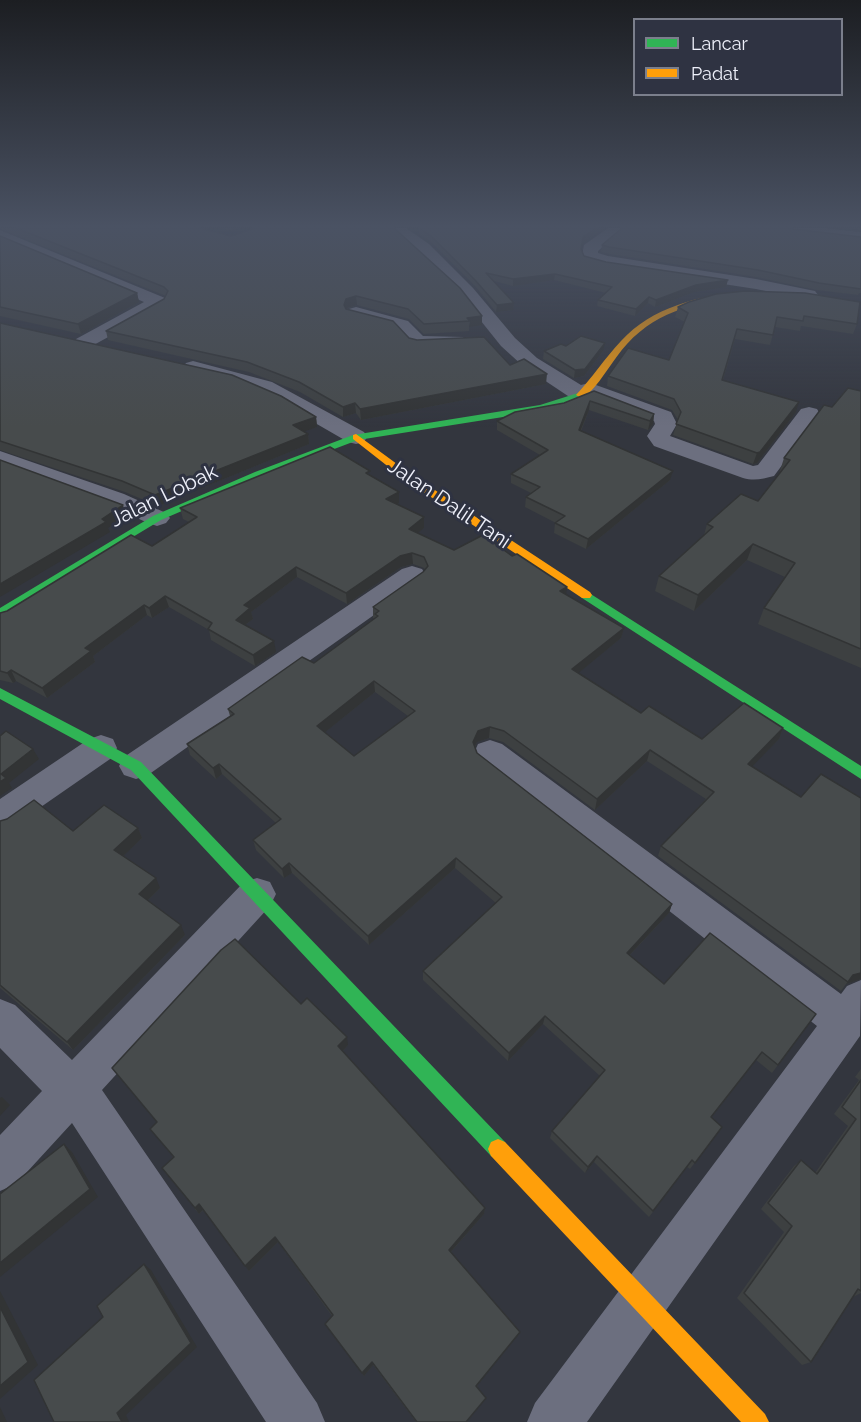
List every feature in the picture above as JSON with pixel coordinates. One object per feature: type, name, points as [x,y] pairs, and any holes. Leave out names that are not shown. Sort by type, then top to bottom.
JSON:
[{"type":"street","points":[[83,342],[159,302],[141,294]]},
{"type":"street","points":[[469,294],[504,337],[530,362],[586,392],[663,417],[666,424],[657,436],[662,441],[751,473],[766,471],[809,414]]},
{"type":"street","points":[[586,392],[616,351],[637,329],[655,315],[682,302],[728,294]]},
{"type":"street","points":[[771,294],[814,296]]},
{"type":"street","points":[[806,294],[814,296]]},
{"type":"street","points":[[356,313],[401,325],[418,342],[504,337]]},
{"type":"street","points":[[62,338],[117,350]]},
{"type":"street","name":"Jalan Dalil Tani","points":[[174,363],[241,378],[265,386],[356,437],[408,477],[479,525],[861,773]]},
{"type":"street","name":"Jalan Lobak","points":[[4,607],[157,518],[260,474],[356,437],[541,408],[569,401],[586,392]]},
{"type":"street","points":[[0,458],[115,499],[157,518]]},
{"type":"street","points":[[136,766],[412,575]]},
{"type":"street","points":[[0,693],[136,766],[757,1422]]},
{"type":"street","points":[[0,816],[101,747]]},
{"type":"street","points":[[490,753],[853,1011],[554,1422]]},
{"type":"street","points":[[0,1168],[257,894]]},
{"type":"street","points":[[0,1019],[88,1108],[298,1422]]},
{"type":"building","points":[[0,294],[134,294],[78,324],[0,307]]},
{"type":"building","points":[[166,294],[465,294],[482,316],[467,318],[470,321],[424,324],[408,309],[356,296],[346,299],[344,305],[346,309],[393,321],[409,338],[417,340],[484,337],[510,365],[524,359],[547,374],[360,409],[355,403],[343,407],[299,382],[247,362],[106,331],[164,299]]},
{"type":"building","points":[[488,294],[506,294],[514,303],[497,305]]},
{"type":"building","points":[[604,294],[671,294],[656,300],[649,297],[636,309],[598,300]]},
{"type":"building","points":[[715,294],[813,294],[860,302],[857,324],[804,316],[803,321],[777,317],[773,335],[737,329],[722,380],[799,402],[757,453],[676,424],[681,412],[674,399],[608,376],[628,348],[669,360],[688,313],[678,307]]},
{"type":"building","points":[[0,323],[232,375],[281,396],[316,417],[293,425],[308,434],[155,495],[122,481],[0,441]]},
{"type":"building","points":[[581,336],[605,343],[585,369],[575,370],[544,351],[561,344],[566,346]]},
{"type":"building","points":[[848,388],[861,391],[861,649],[764,608],[795,563],[753,544],[698,595],[659,576],[713,527],[707,524],[741,494],[758,501],[790,460],[784,458],[824,405],[832,407]]},
{"type":"building","points":[[594,391],[654,414],[650,421],[590,401],[579,430],[673,471],[588,539],[555,523],[565,516],[526,497],[540,487],[511,474],[548,450],[497,421],[515,412],[564,403]]},
{"type":"building","points":[[330,447],[370,471],[366,473],[399,492],[386,499],[424,517],[409,529],[454,550],[483,535],[512,556],[517,554],[567,587],[560,591],[624,628],[572,669],[641,713],[649,706],[702,739],[744,703],[783,728],[748,764],[801,797],[821,774],[861,798],[861,973],[853,975],[848,982],[661,846],[714,792],[650,750],[597,799],[504,731],[490,727],[478,731],[473,742],[477,753],[672,904],[627,953],[664,984],[710,933],[816,1014],[778,1065],[762,1052],[711,1117],[722,1127],[695,1163],[692,1160],[653,1211],[597,1156],[588,1167],[552,1131],[605,1070],[545,1016],[509,1053],[423,971],[502,897],[456,858],[368,936],[289,863],[282,869],[253,840],[281,819],[219,764],[213,768],[187,744],[234,714],[228,709],[302,657],[314,663],[378,616],[375,614],[379,611],[373,607],[423,572],[428,566],[424,557],[412,553],[400,556],[346,593],[296,567],[244,605],[250,608],[236,620],[274,641],[253,655],[208,629],[212,623],[165,596],[149,608],[144,605],[85,648],[91,651],[42,688],[11,670],[7,673],[0,671],[0,613],[7,611],[131,535],[152,546],[197,517],[180,508]],"holes":[[[374,681],[415,711],[354,756],[317,726]]]},
{"type":"building","points":[[0,460],[123,505],[102,519],[106,522],[0,584]]},
{"type":"building","points":[[6,731],[33,749],[1,774],[6,778],[0,782],[0,736]]},
{"type":"building","points":[[34,800],[73,831],[104,805],[138,828],[114,850],[156,878],[139,894],[181,925],[67,1042],[0,985],[0,821],[7,819]]},
{"type":"building","points":[[235,939],[301,1004],[307,998],[347,1037],[338,1046],[485,1208],[449,1250],[520,1332],[476,1386],[486,1398],[466,1422],[417,1422],[372,1362],[362,1373],[325,1324],[333,1315],[275,1237],[245,1266],[199,1204],[195,1208],[162,1168],[174,1157],[150,1129],[157,1122],[112,1068],[221,950]]},
{"type":"building","points":[[861,1080],[861,1291],[858,1289],[811,1362],[744,1293],[792,1226],[768,1203],[801,1160],[817,1174],[856,1119],[842,1107]]},
{"type":"building","points":[[64,1144],[90,1189],[0,1263],[0,1194]]},
{"type":"building","points":[[144,1264],[191,1343],[117,1413],[122,1422],[54,1422],[34,1380],[103,1317],[97,1306]]},
{"type":"building","points":[[0,1307],[28,1362],[0,1386]]},
{"type":"traffic: fast","points":[[0,613],[157,518],[259,474],[356,437],[541,408],[581,395]]},
{"type":"traffic: fast","points":[[586,595],[861,773]]},
{"type":"traffic: fast","points":[[0,693],[136,766],[498,1149]]},
{"type":"traffic: slow","points":[[581,395],[595,381],[626,340],[640,328],[655,318],[688,303],[730,294]]},
{"type":"traffic: slow","points":[[356,437],[408,477],[586,595]]},
{"type":"traffic: slow","points":[[498,1149],[757,1422]]}]
